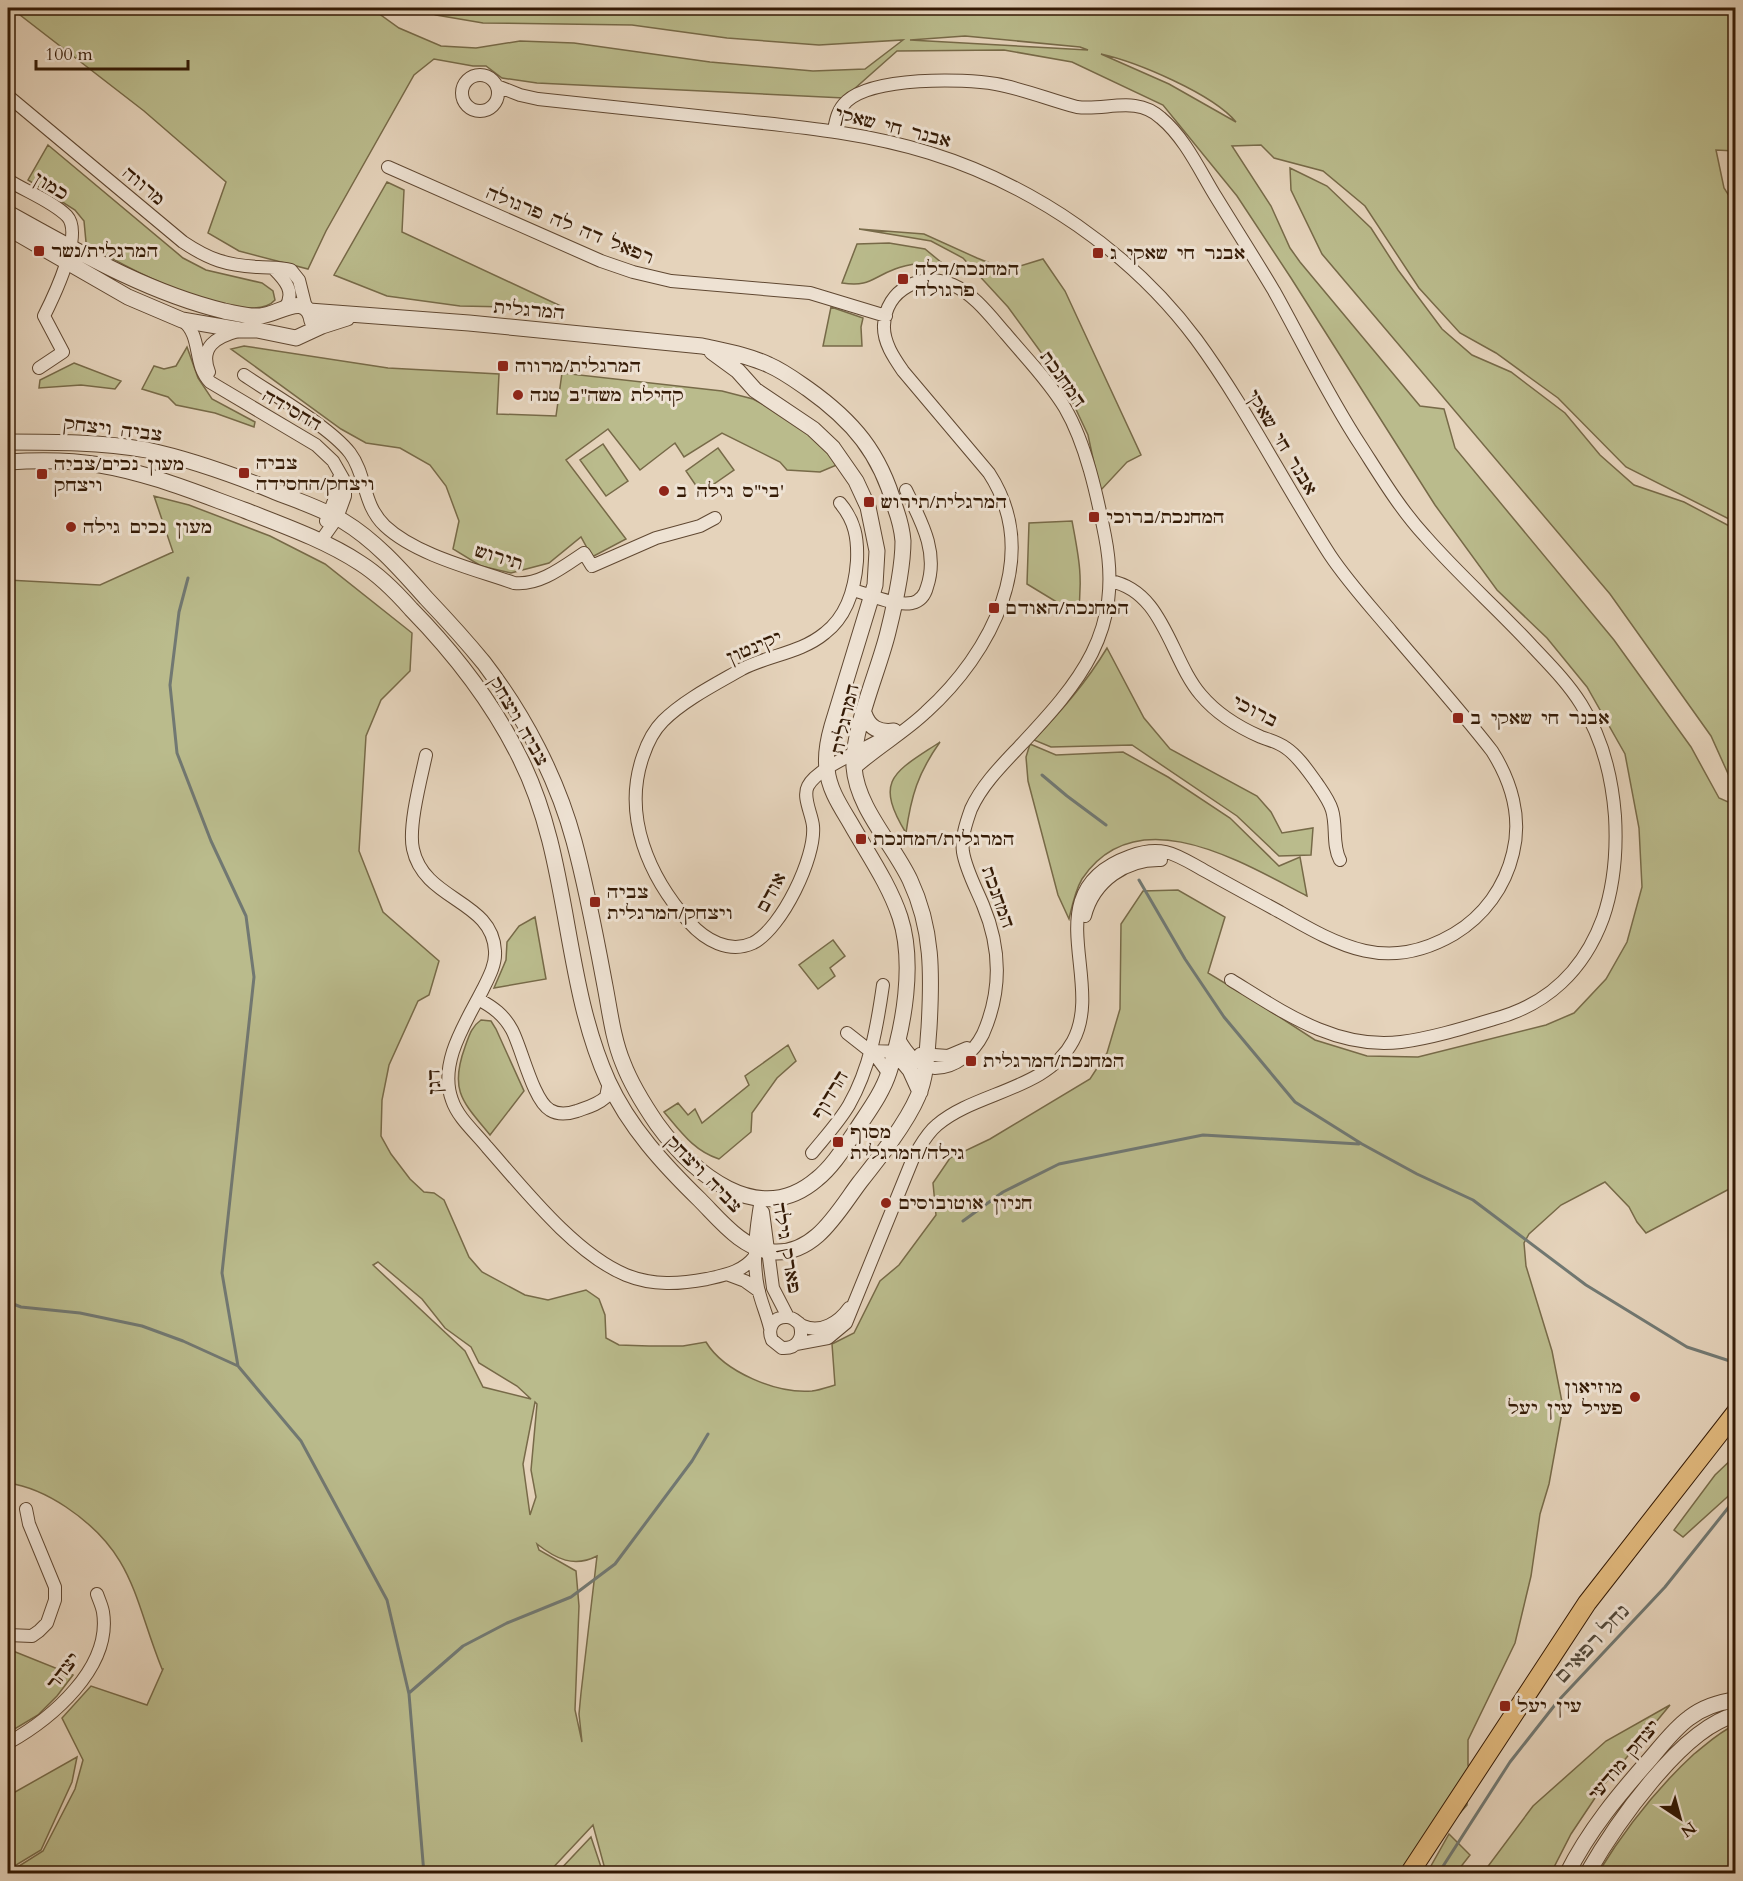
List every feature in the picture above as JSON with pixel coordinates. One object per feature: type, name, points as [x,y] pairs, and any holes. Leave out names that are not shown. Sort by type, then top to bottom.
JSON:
[{"type":"main road","points":[[1409,1874],[1587,1603],[1736,1412]]},
{"type":"street","points":[[475,75],[488,76],[497,86],[498,95],[495,104],[488,109],[475,111],[465,103],[462,90],[468,79],[475,75]]},
{"type":"street","points":[[834,130],[839,112],[846,102],[856,95],[892,85],[938,79],[998,84],[1089,109],[1144,106],[1160,116],[1186,149],[1254,257],[1333,403],[1397,502],[1427,539],[1549,664],[1581,704],[1592,725],[1605,758],[1614,800],[1616,845],[1611,884],[1607,904],[1594,939],[1575,968],[1550,994],[1498,1018],[1416,1039],[1387,1043],[1350,1039],[1312,1027],[1231,980]]},
{"type":"street","name":"אבנר חי שאקי","points":[[497,86],[519,95],[538,99],[834,130],[893,142],[969,166],[1039,201],[1072,222],[1135,272],[1194,337],[1220,373],[1331,557],[1492,751],[1509,781],[1516,814],[1516,830],[1511,862],[1500,887],[1491,901],[1470,922],[1449,937],[1420,950],[1389,954],[1344,945],[1309,929],[1178,855],[1153,852],[1123,859],[1096,877],[1083,896],[1078,909],[1077,942],[1082,1013],[1072,1044],[1051,1066],[1006,1092],[949,1116],[929,1133],[914,1156],[846,1323],[834,1335],[796,1344]]},
{"type":"street","name":"מרווה","points":[[8,96],[198,252],[211,259],[229,264],[291,270],[299,280],[308,310]]},
{"type":"street","name":"אבנר חי שאקי","points":[[495,104],[538,99]]},
{"type":"street","name":"רפאל דה לה פרגולה","points":[[388,166],[601,261],[633,273],[684,283],[810,293],[886,316]]},
{"type":"street","name":"כמון","points":[[8,180],[58,209],[68,218],[73,233],[68,255]]},
{"type":"street","points":[[8,213],[68,255],[143,305],[182,320],[240,330],[257,330],[296,338],[306,334],[312,324],[308,310],[295,305],[258,317],[191,303],[68,255],[8,228]]},
{"type":"street","points":[[39,368],[63,352],[44,316],[68,255]]},
{"type":"street","points":[[273,269],[288,284],[289,302],[283,310],[279,327],[285,335]]},
{"type":"street","name":"המחנכת","points":[[886,316],[893,299],[916,282],[928,279],[955,285],[980,305],[1045,380],[1064,406],[1079,439],[1106,538],[1110,581],[1102,629],[1077,681],[984,786],[972,806],[966,824],[963,854],[987,915],[998,960],[997,988],[990,1018],[971,1052],[958,1062],[940,1068],[926,1061]]},
{"type":"street","name":"המרגלית","points":[[308,310],[352,316],[469,324],[702,346],[765,362],[841,413],[867,445],[883,472],[903,534],[901,569],[886,640],[854,753],[855,772],[859,788],[870,811],[908,877],[924,922],[932,970],[926,1061],[920,1092],[910,1110],[885,1148],[821,1233],[795,1249],[783,1252],[759,1252]]},
{"type":"street","name":"המרגלית","points":[[306,334],[321,326],[352,316]]},
{"type":"street","points":[[827,769],[841,767],[855,772],[938,701],[975,657],[1002,607],[1008,584],[1010,519],[1004,500],[989,473],[914,386],[894,358],[885,336],[886,316]]},
{"type":"street","name":"החסידה","points":[[182,320],[188,324],[195,336],[200,369],[210,382],[306,439],[326,453],[339,471],[345,482],[346,492],[320,542]]},
{"type":"street","points":[[219,388],[208,371],[207,353],[219,337],[240,330]]},
{"type":"street","name":"המרגלית","points":[[702,346],[722,358],[738,371],[754,390],[813,429],[833,448],[846,465],[868,507],[875,537],[877,564],[873,596],[830,734],[826,753],[827,769],[830,785],[838,803],[883,880],[901,919],[906,958],[906,994],[900,1047],[879,1094],[848,1142],[817,1179],[807,1187],[791,1194],[778,1198],[760,1199]]},
{"type":"street","name":"תירוש","points":[[244,375],[316,424],[350,453],[369,504],[386,526],[399,537],[428,552],[514,583],[526,585],[584,553],[592,566],[656,538],[700,526],[715,518]]},
{"type":"street","points":[[306,439],[316,424]]},
{"type":"street","name":"צביה ויצחק","points":[[8,442],[86,443],[146,450],[220,471],[333,516],[365,536],[396,564],[479,657],[510,701],[537,748],[558,794],[573,835],[595,932],[616,1043],[630,1078],[657,1123],[693,1163],[728,1189],[760,1199]]},
{"type":"street","name":"צביה ויצחק","points":[[8,462],[67,462],[112,468],[217,500],[320,542],[356,560],[373,572],[419,616],[493,710],[532,783],[546,825],[586,1017],[609,1083],[624,1111],[656,1153],[723,1223],[759,1252]]},
{"type":"street","points":[[840,503],[853,521],[857,533],[857,568],[853,590],[894,602],[914,603],[922,598],[930,575],[928,540],[906,490]]},
{"type":"street","name":"ברוכי","points":[[1110,581],[1124,584],[1143,599],[1161,623],[1188,678],[1200,695],[1216,711],[1247,730],[1287,748],[1304,766],[1321,789],[1333,812],[1340,860]]},
{"type":"street","name":"יקינטון","points":[[639,766],[653,733],[662,721],[679,708],[745,668],[815,640],[841,616],[853,590]]},
{"type":"street","points":[[807,788],[827,769],[894,731],[938,701]]},
{"type":"street","points":[[864,713],[868,723],[877,730],[894,731]]},
{"type":"street","name":"דגן","points":[[426,755],[415,806],[412,847],[425,877],[477,914],[485,922],[494,940],[495,960],[454,1048],[449,1075],[451,1097],[462,1117],[508,1171],[582,1248],[609,1267],[627,1276],[653,1283],[669,1283],[729,1275],[746,1266],[759,1252]]},
{"type":"street","name":"אודם","points":[[639,766],[635,782],[635,810],[641,838],[656,877],[700,933],[710,940],[731,947],[742,946],[763,936],[780,918],[791,898],[812,843],[813,825],[806,794],[807,788]]},
{"type":"street","points":[[807,788],[816,782],[830,785]]},
{"type":"street","name":"הרדוף","points":[[812,1153],[848,1107],[859,1085],[876,1033],[883,985]]},
{"type":"street","points":[[478,999],[494,1008],[513,1031],[535,1089],[546,1108],[552,1112],[562,1114],[596,1105],[606,1097],[609,1083]]},
{"type":"street","points":[[846,1033],[871,1051],[889,1074]]},
{"type":"street","points":[[900,1047],[920,1092]]},
{"type":"street","points":[[871,1051],[900,1047],[926,1061]]},
{"type":"street","points":[[596,1105],[624,1111]]},
{"type":"street","name":"פארק גילה","points":[[760,1199],[759,1291],[770,1328]]},
{"type":"street","name":"פארק גילה","points":[[759,1252],[773,1288],[793,1320]]},
{"type":"street","points":[[729,1275],[745,1281],[759,1291]]},
{"type":"street","name":"אבנר חי שאקי","points":[[793,1320],[814,1329],[828,1326],[839,1319],[855,1300]]},
{"type":"street","points":[[777,1319],[793,1320],[801,1334],[796,1344],[788,1348],[777,1346],[771,1340],[770,1328],[777,1319]]},
{"type":"street","points":[[8,1635],[32,1636],[39,1631],[46,1623],[55,1600],[55,1587],[29,1524],[26,1509]]},
{"type":"street","name":"יצהר","points":[[8,1743],[55,1710],[88,1672],[100,1644],[102,1630],[103,1613],[97,1594]]},
{"type":"street","name":"יצחק מודעי","points":[[1567,1874],[1613,1802],[1676,1729],[1702,1710],[1716,1704],[1736,1700]]},
{"type":"street","name":"יצחק מודעי","points":[[1587,1874],[1632,1805],[1688,1742],[1700,1731],[1736,1715]]},
{"type":"green space","points":[[11,8],[371,8],[399,28],[441,46],[476,48],[520,41],[574,43],[710,62],[813,71],[865,69],[903,40],[819,45],[727,38],[632,25],[483,23],[436,15],[416,8],[1735,8],[1735,151],[1716,150],[1724,188],[1735,205],[1735,522],[1626,467],[1558,398],[1496,353],[1460,333],[1419,288],[1365,206],[1323,171],[1274,158],[1261,145],[1232,146],[1271,206],[1290,248],[1300,262],[1420,406],[1444,409],[1455,448],[1614,640],[1691,747],[1719,798],[1735,805],[1735,1186],[1646,1233],[1629,1207],[1605,1182],[1561,1205],[1529,1234],[1524,1243],[1526,1266],[1552,1351],[1563,1407],[1549,1484],[1540,1514],[1531,1576],[1515,1643],[1468,1740],[1468,1765],[1475,1782],[1467,1794],[1467,1805],[1440,1836],[1416,1873],[606,1873],[593,1825],[548,1873],[8,1873],[43,1851],[75,1789],[83,1760],[62,1718],[91,1686],[147,1705],[163,1669],[129,1579],[106,1542],[89,1524],[66,1507],[31,1489],[8,1483],[8,580],[100,585],[173,552],[154,496],[189,505],[270,536],[325,564],[412,633],[410,671],[381,700],[366,736],[359,851],[383,912],[439,961],[429,995],[418,1001],[389,1065],[382,1100],[381,1136],[410,1179],[424,1192],[434,1193],[444,1200],[469,1257],[482,1272],[525,1295],[548,1300],[586,1290],[599,1299],[605,1315],[606,1338],[619,1345],[683,1346],[706,1342],[725,1363],[738,1371],[768,1385],[783,1389],[812,1391],[835,1385],[832,1344],[854,1333],[880,1281],[899,1265],[936,1215],[933,1183],[950,1158],[990,1139],[1090,1079],[1107,1053],[1120,1009],[1121,924],[1143,891],[1178,890],[1225,917],[1208,973],[1315,1040],[1367,1056],[1418,1057],[1546,1025],[1574,1013],[1606,979],[1627,942],[1642,887],[1639,828],[1625,754],[1587,687],[1547,638],[1497,590],[1435,505],[1237,196],[1163,105],[1072,62],[1004,50],[897,51],[844,98],[537,83],[502,78],[486,66],[434,59],[414,75],[326,231],[308,269],[239,251],[208,233],[226,182],[144,111]],"holes":[[[965,36],[1080,47],[1088,50],[910,40]],[[1101,54],[1134,64],[1193,90],[1225,111],[1236,122],[1169,84]],[[378,1262],[422,1299],[445,1328],[471,1347],[479,1363],[517,1386],[531,1399],[483,1387],[465,1351],[373,1265]],[[535,1402],[537,1404],[531,1470],[536,1497],[530,1515],[523,1464]],[[537,1544],[558,1558],[566,1560],[589,1560],[597,1556],[579,1714],[582,1742],[575,1710],[579,1606],[576,1571],[539,1550]]]},
{"type":"green space","points":[[48,145],[183,258],[206,270],[262,283],[273,291],[275,300],[260,307],[238,307],[211,301],[151,278],[86,242],[84,221],[75,210],[28,180]]},
{"type":"green space","points":[[1290,168],[1327,186],[1371,228],[1398,270],[1442,329],[1472,355],[1511,372],[1565,413],[1600,455],[1634,485],[1684,502],[1735,529],[1735,789],[1711,736],[1610,594],[1322,254],[1291,190]]},
{"type":"green space","points":[[387,182],[404,190],[402,232],[565,308],[460,306],[387,296],[334,275]]},
{"type":"green space","points":[[859,229],[924,234],[1007,270],[1043,259],[1065,291],[1141,455],[1127,462],[1100,491],[1088,435],[1064,384],[1008,307],[963,258],[931,241]]},
{"type":"green space","points":[[889,243],[925,249],[942,263],[906,266],[865,283],[842,283],[857,244]]},
{"type":"green space","points":[[831,307],[863,318],[862,346],[823,346]]},
{"type":"green space","points":[[244,346],[388,368],[499,374],[497,414],[556,416],[562,373],[722,391],[753,399],[796,422],[839,464],[820,472],[787,470],[780,462],[722,433],[684,457],[675,443],[640,470],[608,429],[566,460],[626,539],[592,557],[581,537],[549,563],[511,573],[481,566],[453,549],[459,521],[446,486],[430,465],[400,448],[366,443],[341,429],[231,349]]},
{"type":"green space","points":[[187,347],[198,378],[212,399],[255,422],[254,427],[215,413],[176,405],[168,397],[142,389],[154,366],[164,369],[176,366]]},
{"type":"green space","points":[[74,363],[121,381],[115,389],[81,385],[39,388],[40,380]]},
{"type":"green space","points":[[603,444],[628,481],[606,496],[580,460]]},
{"type":"green space","points":[[718,448],[734,470],[701,493],[686,471]]},
{"type":"green space","points":[[1072,521],[1080,568],[1078,615],[1027,584],[1029,523]]},
{"type":"green space","points":[[1107,648],[1144,718],[1170,749],[1257,796],[1271,812],[1282,833],[1313,828],[1311,855],[1279,856],[1237,816],[1132,745],[1051,747],[1034,740],[1073,696]]},
{"type":"green space","points":[[940,742],[926,764],[917,785],[906,833],[896,815],[890,788],[894,778],[901,770]]},
{"type":"green space","points":[[1030,744],[1056,755],[1123,752],[1168,777],[1230,818],[1279,866],[1300,857],[1307,896],[1222,854],[1191,844],[1160,840],[1131,842],[1105,855],[1082,879],[1069,919],[1058,895],[1028,781],[1026,757]]},
{"type":"green space","points":[[535,917],[546,979],[494,988],[506,960],[507,942],[519,926]]},
{"type":"green space","points":[[833,940],[845,956],[830,968],[835,976],[818,989],[799,965]]},
{"type":"green space","points":[[481,1020],[491,1021],[496,1029],[524,1091],[490,1135],[472,1114],[461,1095],[458,1075],[469,1035]]},
{"type":"green space","points":[[788,1045],[796,1061],[777,1078],[752,1113],[751,1132],[719,1159],[695,1146],[664,1112],[678,1103],[688,1115],[695,1109],[702,1123],[749,1085],[745,1076]]},
{"type":"green space","points":[[1735,1456],[1735,1490],[1683,1537],[1674,1530],[1715,1475]]},
{"type":"green space","points":[[8,1649],[73,1675],[38,1715],[8,1733]]},
{"type":"green space","points":[[1670,1705],[1603,1786],[1571,1834],[1551,1873],[1483,1873],[1533,1806],[1606,1741]]},
{"type":"green space","points":[[1735,1725],[1735,1873],[1598,1873],[1630,1825],[1654,1795],[1694,1754],[1719,1734]]},
{"type":"green space","points":[[77,1757],[72,1782],[41,1850],[8,1870],[8,1796]]},
{"type":"green space","points":[[1449,1834],[1470,1855],[1456,1873],[1427,1873]]},
{"type":"green space","points":[[591,1837],[603,1873],[557,1873]]},
{"type":"waterway","points":[[188,578],[179,612],[170,685],[177,753],[211,841],[246,916],[254,977],[222,1273],[238,1366]]},
{"type":"waterway","points":[[1042,775],[1106,825]]},
{"type":"waterway","points":[[1139,880],[1185,959],[1224,1017],[1295,1102],[1362,1144],[1417,1174],[1473,1200],[1586,1285],[1687,1347],[1736,1363]]},
{"type":"waterway","points":[[963,1221],[1003,1192],[1059,1164],[1203,1135],[1359,1144]]},
{"type":"waterway","points":[[8,1302],[21,1307],[80,1313],[142,1326],[183,1341],[238,1366],[301,1441],[387,1600],[409,1694],[424,1874]]},
{"type":"waterway","points":[[409,1693],[463,1646],[507,1623],[571,1597],[615,1564],[692,1461],[708,1434]]},
{"type":"waterway","name":"נחל רפאים","points":[[1438,1874],[1510,1762],[1558,1701],[1665,1587],[1736,1498]]},
{"type":"place","name":"המרגלית/נשר","points":[[39,251]]},
{"type":"place","name":"אבנר חי שאקי ג","points":[[1098,253]]},
{"type":"place","name":"המחנכת/דלה פרגולה","points":[[903,279]]},
{"type":"place","name":"המרגלית/מרווה","points":[[503,366]]},
{"type":"place","name":"קהילת משה\"ב טנה","points":[[518,395]]},
{"type":"place","name":"צביה ויצחק/החסידה","points":[[244,473]]},
{"type":"place","name":"מעון נכים/צביה ויצחק","points":[[42,474]]},
{"type":"place","name":"בי\"ס גילה ב'","points":[[664,491]]},
{"type":"place","name":"המרגלית/תירוש","points":[[869,502]]},
{"type":"place","name":"המחנכת/ברוכי","points":[[1094,517]]},
{"type":"place","name":"מעון נכים גילה","points":[[71,527]]},
{"type":"place","name":"המחנכת/האודם","points":[[994,608]]},
{"type":"place","name":"אבנר חי שאקי ב","points":[[1458,718]]},
{"type":"place","name":"המרגלית/המחנכת","points":[[861,839]]},
{"type":"place","name":"צביה ויצחק/המרגלית","points":[[595,902]]},
{"type":"place","name":"המחנכת/המרגלית","points":[[971,1061]]},
{"type":"place","name":"מסוף גילה/המרגלית","points":[[838,1142]]},
{"type":"place","name":"חניון אוטובוסים","points":[[886,1203]]},
{"type":"place","name":"מוזיאון פעיל עין יעל","points":[[1635,1397]]},
{"type":"place","name":"עין יעל","points":[[1505,1706]]}]
